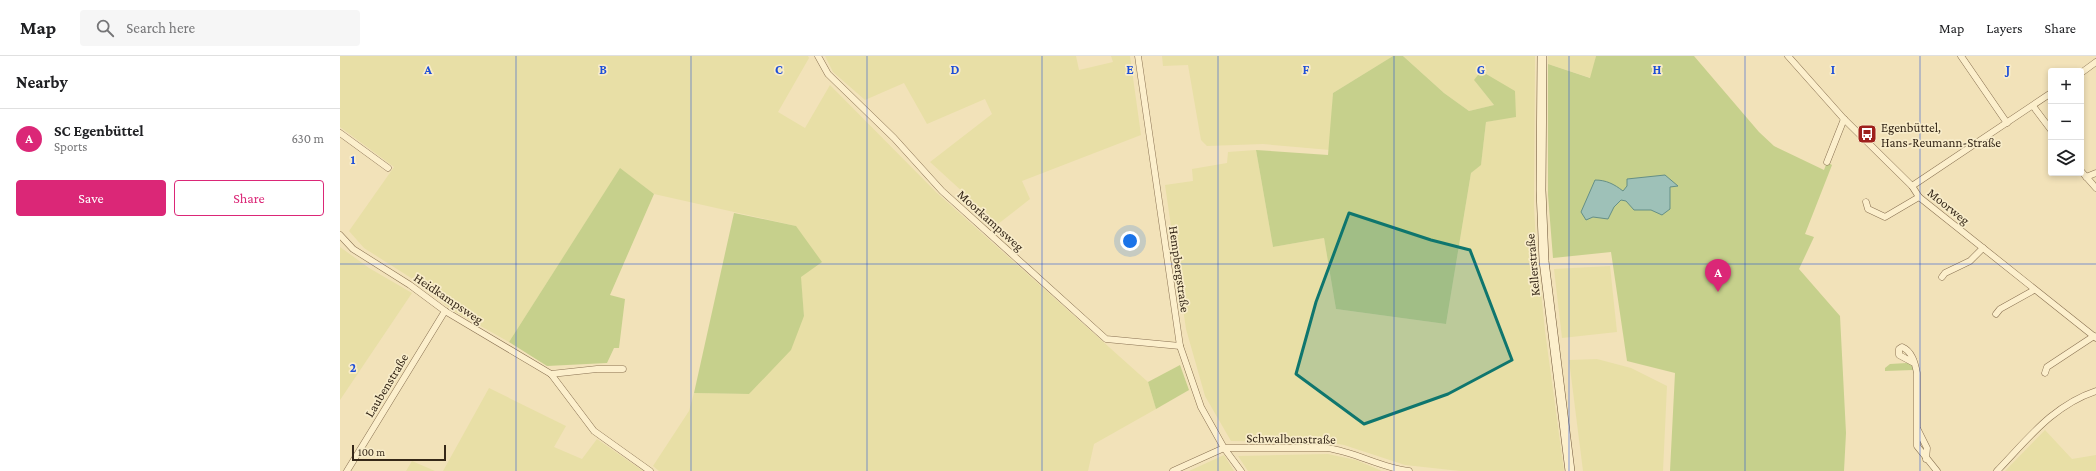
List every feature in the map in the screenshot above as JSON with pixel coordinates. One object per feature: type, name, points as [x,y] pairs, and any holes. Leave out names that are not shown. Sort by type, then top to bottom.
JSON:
[{"type":"main road","name":"Kellerstraße","points":[[1542,56],[1541,190],[1543,254],[1570,471]]},
{"type":"street","name":"Moorkampsweg","points":[[818,56],[828,74],[898,143],[942,191],[1106,339],[1180,346]]},
{"type":"street","name":"Hempbergstraße","points":[[1138,56],[1180,346],[1195,393],[1224,448],[1241,471]]},
{"type":"street","name":"Moorweg","points":[[1788,56],[1844,119],[1912,186],[1919,197],[2095,337]]},
{"type":"street","points":[[1960,56],[2006,123]]},
{"type":"street","points":[[2084,71],[2096,62]]},
{"type":"street","points":[[1912,186],[2048,95]]},
{"type":"street","points":[[2033,106],[2048,126]]},
{"type":"street","points":[[1827,162],[1844,119]]},
{"type":"street","points":[[340,133],[388,168]]},
{"type":"street","points":[[2086,178],[2096,173]]},
{"type":"street","points":[[2084,175],[2096,188]]},
{"type":"street","points":[[1866,202],[1868,209],[1885,217],[1919,197]]},
{"type":"street","name":"Heidkampsweg","points":[[340,235],[353,249],[410,285],[445,311],[551,374],[594,431],[650,471]]},
{"type":"street","points":[[1942,277],[1945,272],[1970,261],[1983,248]]},
{"type":"street","points":[[1996,314],[2000,309],[2034,290]]},
{"type":"street","name":"Laubenstraße","points":[[347,471],[445,311]]},
{"type":"street","points":[[2045,373],[2047,367],[2095,337]]},
{"type":"street","points":[[1914,363],[1917,373],[1917,446],[1926,459],[1938,471]]},
{"type":"street","points":[[551,374],[597,369],[622,369]]},
{"type":"street","points":[[1997,471],[2053,414],[2067,404],[2096,391]]},
{"type":"street","name":"Schwalbenstraße","points":[[1173,471],[1224,448],[1327,448],[1344,450],[1391,468],[1409,471]]},
{"type":"highlighted area","points":[[1349,213],[1431,240],[1470,250],[1512,360],[1448,394],[1364,424],[1296,374],[1316,302]]},
{"type":"shaded area","points":[[340,56],[808,56],[809,58],[778,112],[805,128],[830,85],[937,193],[1148,382],[1156,409],[1094,444],[1088,471],[659,471],[653,466],[689,411],[694,393],[749,394],[804,316],[796,226],[654,194],[620,169],[509,342],[452,310],[419,283],[364,248],[349,231],[394,167],[340,127]]},
{"type":"shaded area","points":[[825,56],[1076,56],[1079,70],[1113,62],[1111,56],[1130,56],[1141,135],[1022,181],[1030,199],[998,224],[930,162],[992,114],[985,99],[927,124],[904,83],[865,100],[833,72]]},
{"type":"shaded area","points":[[1162,56],[1393,56],[1333,93],[1330,150],[1263,144],[1207,146],[1201,140],[1188,65],[1163,66]]},
{"type":"shaded area","points":[[1403,56],[1535,56],[1534,206],[1536,243],[1545,331],[1564,471],[1460,471],[1405,465],[1344,445],[1327,442],[1231,441],[1205,396],[1186,329],[1165,185],[1193,181],[1192,169],[1227,163],[1228,152],[1256,150],[1273,247],[1324,238],[1336,309],[1446,324],[1471,173],[1481,164],[1486,122],[1516,116],[1474,80],[1494,105],[1469,111],[1444,93]]},
{"type":"shaded area","points":[[1548,56],[1596,56],[1591,78],[1548,64]]},
{"type":"shaded area","points":[[340,247],[369,268],[412,293],[340,400]]},
{"type":"shaded area","points":[[1610,266],[1617,332],[1562,338],[1554,269]]},
{"type":"shaded area","points":[[1597,359],[1631,368],[1667,386],[1663,471],[1583,471],[1569,360]]},
{"type":"shaded area","points":[[489,388],[566,426],[554,447],[582,459],[597,439],[643,471],[443,471]]},
{"type":"shaded area","points":[[2045,430],[2072,459],[2096,455],[2096,471],[2005,471]]},
{"type":"shaded area","points":[[1328,454],[1356,460],[1382,471],[1248,471],[1238,456]]},
{"type":"shaded area","points":[[1224,455],[1234,471],[1189,471]]},
{"type":"shaded area","points":[[412,461],[435,471],[406,471]]},
{"type":"green space","points":[[1393,56],[1403,56],[1444,93],[1469,111],[1494,105],[1474,80],[1481,71],[1515,91],[1516,117],[1486,122],[1481,165],[1471,173],[1446,324],[1336,309],[1324,238],[1273,247],[1256,150],[1328,155],[1333,93]]},
{"type":"green space","points":[[1596,56],[1694,56],[1759,132],[1774,146],[1824,170],[1827,162],[1832,165],[1805,234],[1814,237],[1799,269],[1840,316],[1846,433],[1844,471],[1670,471],[1675,373],[1627,361],[1611,252],[1553,258],[1548,195],[1548,64],[1590,78]]},
{"type":"green space","points":[[620,168],[654,194],[610,295],[625,299],[619,348],[614,348],[607,363],[547,366],[509,342]]},
{"type":"green space","points":[[734,213],[796,226],[822,262],[801,277],[804,316],[791,350],[749,394],[694,393]]},
{"type":"green space","points":[[1890,364],[1912,364],[1913,370],[1885,371],[1885,368]]},
{"type":"green space","points":[[1180,365],[1189,390],[1156,409],[1148,382]]},
{"type":"water","points":[[1665,175],[1678,186],[1670,187],[1670,209],[1662,215],[1651,210],[1634,210],[1626,201],[1621,200],[1614,207],[1608,219],[1593,217],[1586,220],[1581,212],[1595,180],[1610,183],[1623,191],[1627,186],[1627,179]]},
{"type":"place","name":"Egenbüttel, Hans-Reumann-Straße","points":[[1867,134]]},
{"type":"place","name":"SC Egenbüttel","points":[[1718,292]]}]
